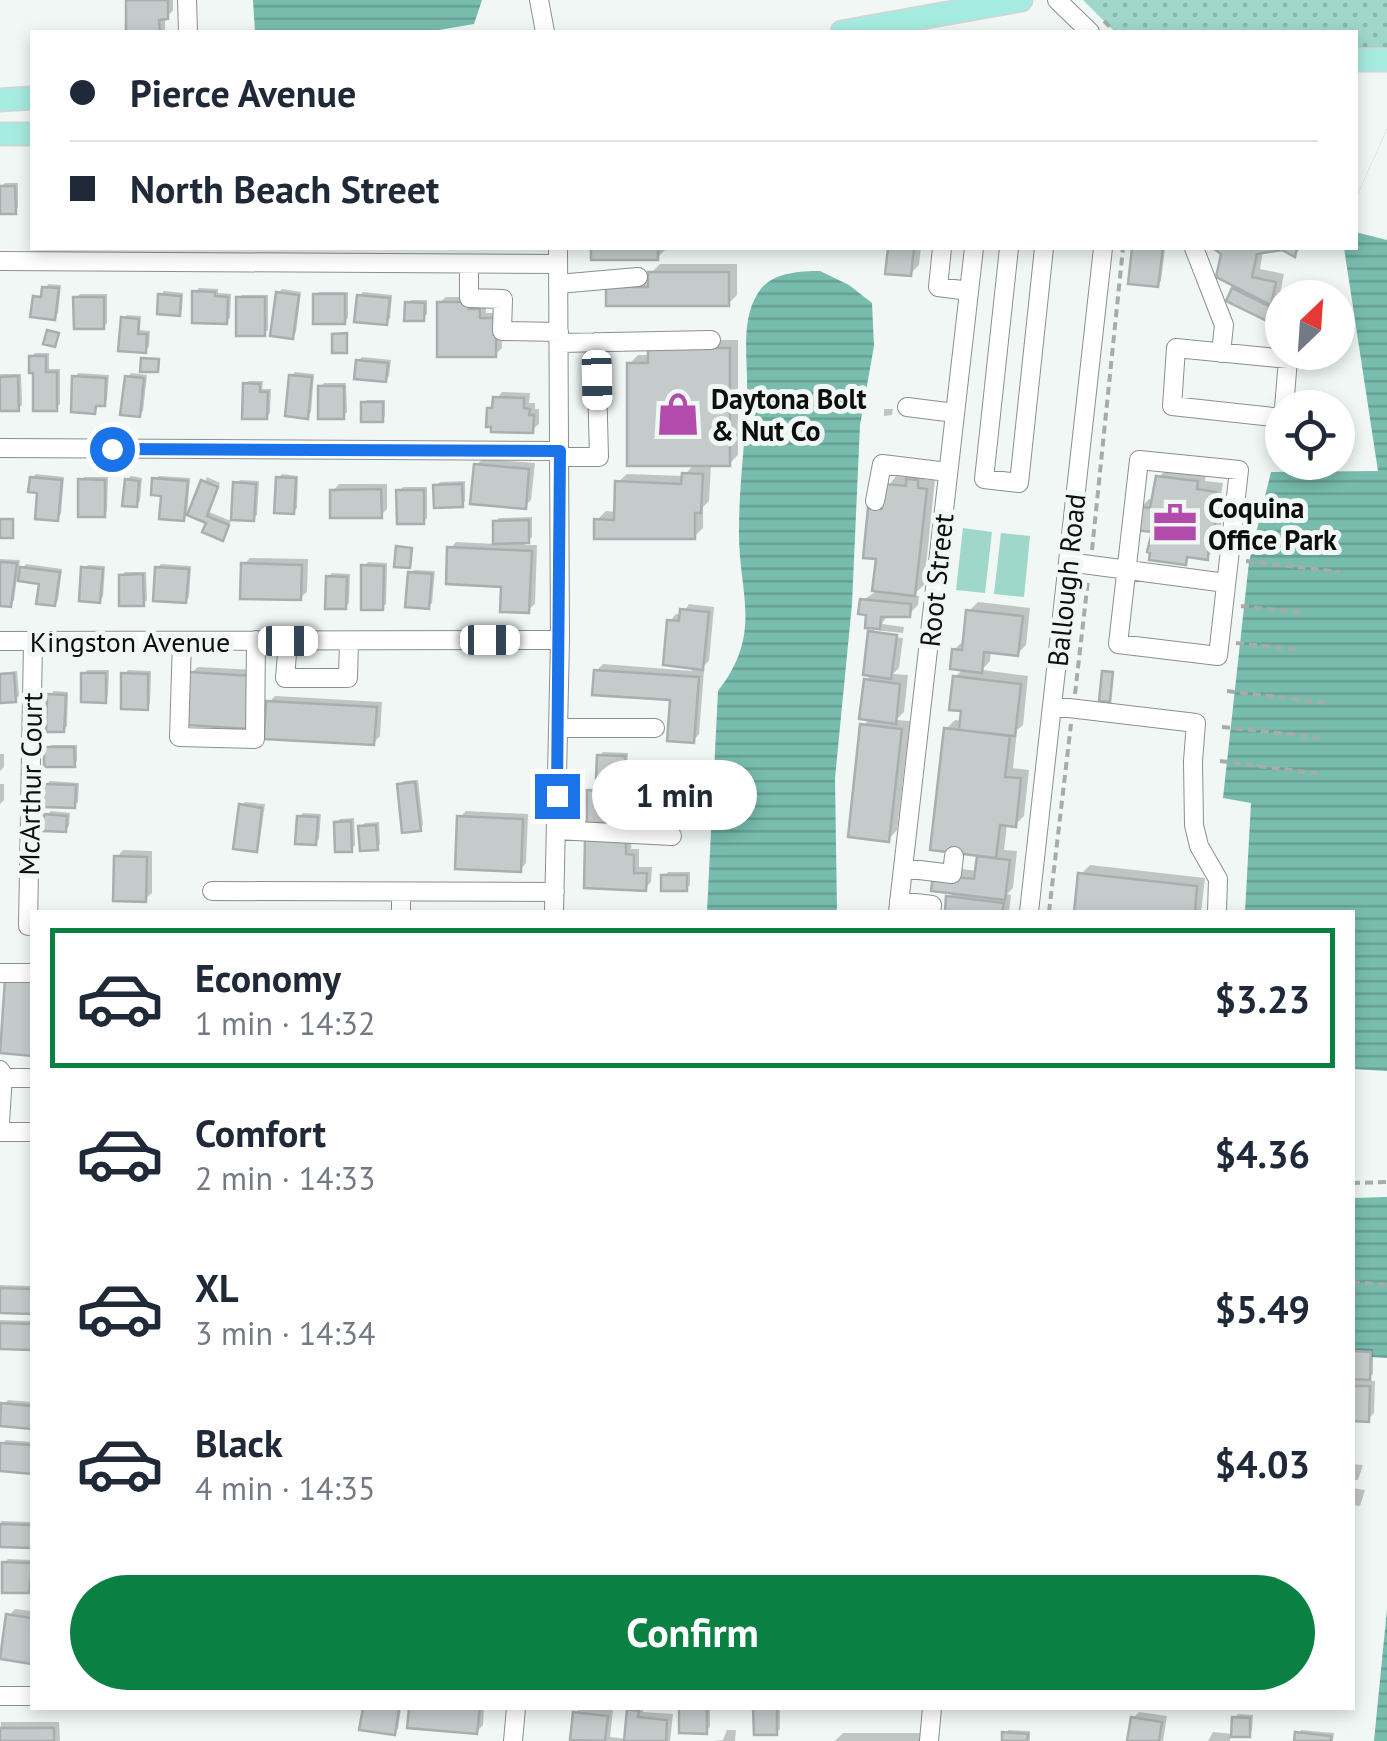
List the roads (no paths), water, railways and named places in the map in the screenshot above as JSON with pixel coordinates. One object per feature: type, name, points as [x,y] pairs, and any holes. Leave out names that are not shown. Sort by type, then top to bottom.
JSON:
[{"type":"main road","points":[[854,30],[1021,0]]},
{"type":"main road","points":[[1358,60],[1387,60]]},
{"type":"main road","points":[[0,100],[30,98]]},
{"type":"main road","points":[[0,134],[30,134]]},
{"type":"street","points":[[187,0],[188,30]]},
{"type":"street","points":[[539,0],[545,30]]},
{"type":"street","points":[[1057,0],[1087,29]]},
{"type":"street","points":[[942,250],[938,287],[968,291]]},
{"type":"street","name":"Root Street","points":[[899,907],[974,250]]},
{"type":"street","points":[[1008,250],[984,479],[1019,482],[1044,250]]},
{"type":"street","name":"Ballough Road","points":[[1029,910],[1103,250]]},
{"type":"street","points":[[1195,250],[1224,325],[1221,353]]},
{"type":"street","points":[[0,261],[261,255],[409,256],[469,264],[498,256],[558,256],[560,640],[554,910]]},
{"type":"street","points":[[469,264],[468,298],[503,299],[502,331],[596,342],[711,340]]},
{"type":"street","points":[[558,284],[638,278]]},
{"type":"street","points":[[0,448],[598,457],[596,342]]},
{"type":"street","points":[[1265,416],[1172,406],[1176,348],[1288,359],[1285,390]]},
{"type":"street","points":[[907,407],[955,414]]},
{"type":"street","points":[[1139,460],[1240,470],[1226,582],[1218,656],[1118,644],[1139,460]]},
{"type":"street","points":[[874,501],[882,464],[948,472]]},
{"type":"street","points":[[1068,562],[1226,582]]},
{"type":"street","points":[[182,641],[180,737],[255,739],[256,640]]},
{"type":"street","name":"Kingston Avenue","points":[[0,641],[560,640]]},
{"type":"street","points":[[288,641],[285,678],[348,678],[349,641]]},
{"type":"street","name":"McArthur Court","points":[[28,926],[32,642]]},
{"type":"street","points":[[1052,706],[1196,723],[1194,825],[1199,846],[1218,879],[1216,910]]},
{"type":"street","points":[[558,728],[655,728]]},
{"type":"street","points":[[556,830],[672,836]]},
{"type":"street","points":[[903,868],[952,874],[954,856]]},
{"type":"street","points":[[212,891],[555,892]]},
{"type":"street","points":[[342,910],[344,892]]},
{"type":"street","points":[[401,892],[401,910]]},
{"type":"street","points":[[452,892],[452,910]]},
{"type":"street","points":[[899,907],[932,904],[931,910]]},
{"type":"street","points":[[0,973],[30,974]]},
{"type":"street","points":[[2,1073],[5,1078],[30,1078]]},
{"type":"street","points":[[0,1123],[2,1073]]},
{"type":"street","points":[[0,1132],[30,1132]]},
{"type":"street","points":[[0,1696],[30,1696]]},
{"type":"street","points":[[514,1741],[516,1710]]},
{"type":"street","points":[[929,1741],[932,1710]]},
{"type":"place","name":"Daytona Bolt & Nut Co","points":[[678,414]]},
{"type":"place","name":"Coquina Office Park","points":[[1175,523]]}]
